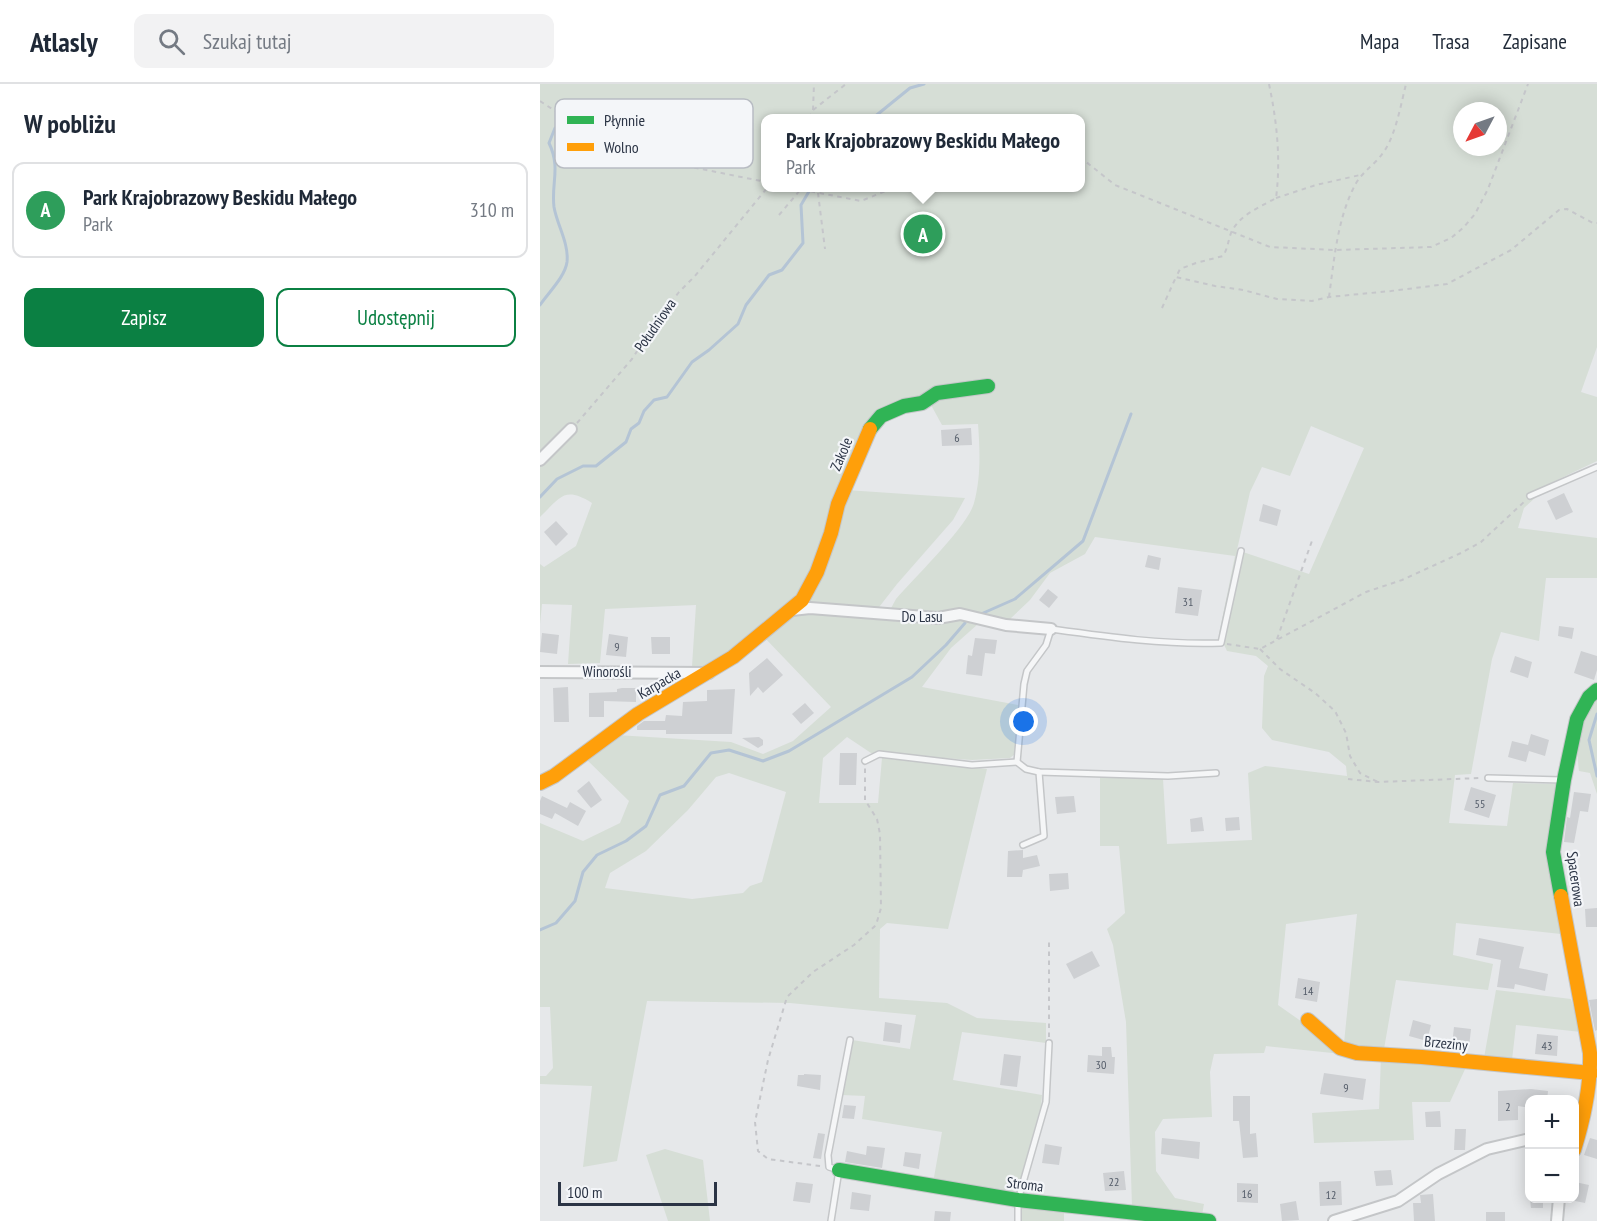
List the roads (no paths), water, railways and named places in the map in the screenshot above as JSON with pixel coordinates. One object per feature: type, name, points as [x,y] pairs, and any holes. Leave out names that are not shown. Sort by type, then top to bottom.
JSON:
[{"type":"street","name":"Zakole","points":[[792,610],[802,600],[817,572],[831,533],[838,504],[868,430],[881,416],[904,406],[922,403],[937,393],[988,386]]},
{"type":"street","points":[[540,460],[571,429]]},
{"type":"street","name":"Do Lasu","points":[[792,610],[810,608],[938,618],[960,614],[1006,625],[1051,629]]},
{"type":"street","name":"Karpacka","points":[[540,783],[554,776],[638,714],[709,672],[792,610]]},
{"type":"street","name":"Winorośli","points":[[540,672],[709,672]]},
{"type":"street","name":"Spacerowa","points":[[1579,1126],[1591,1073],[1590,1053],[1553,852],[1564,780],[1577,719],[1589,697],[1597,690]]},
{"type":"street","name":"Brzeziny","points":[[1308,1020],[1340,1048],[1357,1053],[1591,1073]]},
{"type":"street","points":[[1334,1221],[1398,1201],[1438,1174],[1487,1149],[1525,1140]]},
{"type":"street","name":"Stroma","points":[[834,1169],[1018,1200],[1209,1221]]},
{"type":"street","points":[[1557,1221],[1559,1203]]},
{"type":"lane","points":[[1530,496],[1597,466]]},
{"type":"lane","points":[[1017,762],[1027,671],[1046,645],[1051,629],[1136,640],[1188,644],[1221,643],[1242,551]]},
{"type":"lane","points":[[866,761],[879,754],[972,765],[1017,762],[1026,769],[1039,772],[1168,776],[1216,773]]},
{"type":"lane","points":[[1023,845],[1044,837],[1039,772]]},
{"type":"lane","points":[[1488,778],[1564,780]]},
{"type":"lane","points":[[831,1221],[834,1169],[828,1155],[849,1040]]},
{"type":"lane","points":[[1018,1221],[1018,1200],[1046,1102],[1049,1043]]},
{"type":"waterway","points":[[878,114],[910,88],[924,84]]},
{"type":"waterway","points":[[540,305],[560,279],[567,262],[565,241],[553,198],[555,168],[549,143],[555,128]]},
{"type":"waterway","points":[[540,497],[557,479],[583,466],[596,466],[626,442],[631,429],[639,423],[644,411],[654,400],[667,397],[692,362],[738,324],[746,305],[769,275],[782,270],[803,243],[801,205],[809,192]]},
{"type":"waterway","points":[[981,614],[1015,599],[1083,541],[1131,414]]},
{"type":"waterway","points":[[540,930],[556,923],[575,901],[583,872],[597,855],[626,841],[646,826],[660,795],[684,786],[711,753],[729,750],[763,761],[789,751],[912,677],[946,645],[965,623]]},
{"type":"waterway","points":[[1597,714],[1589,740],[1597,776]]},
{"type":"place","name":"Park Krajobrazowy Beskidu Małego","points":[[923,234]]}]
